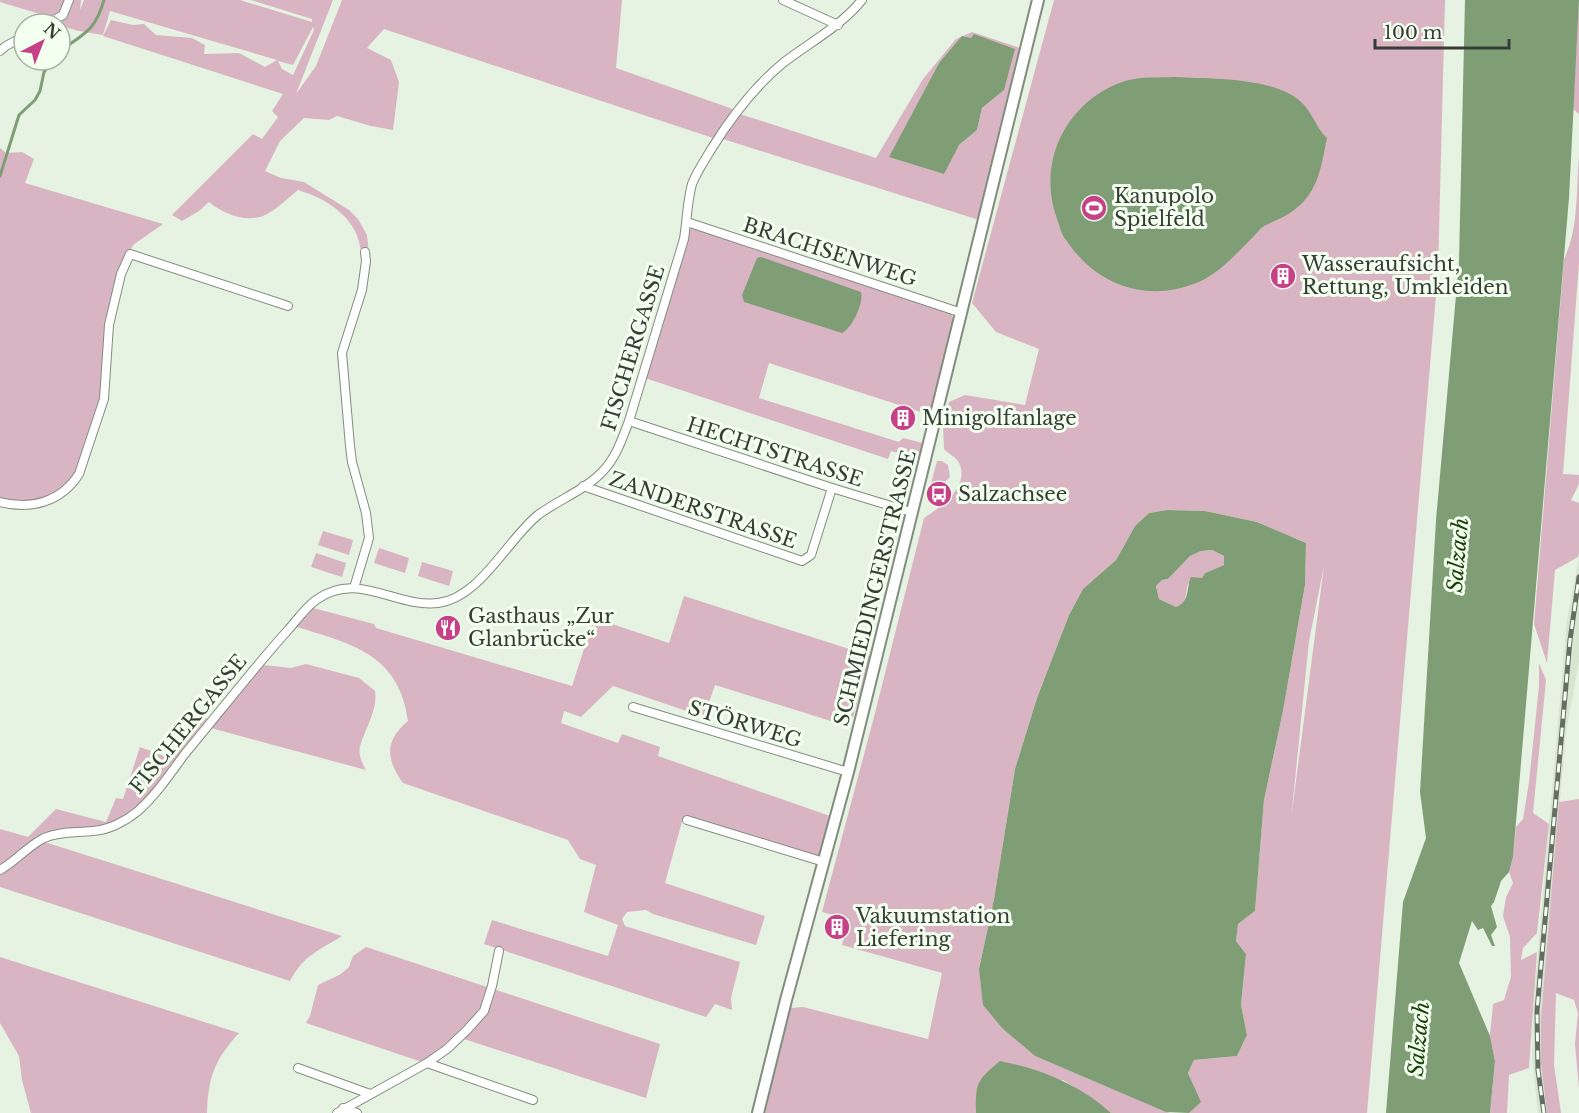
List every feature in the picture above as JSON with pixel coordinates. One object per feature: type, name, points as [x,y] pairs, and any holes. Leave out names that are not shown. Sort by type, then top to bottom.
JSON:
[{"type":"street","points":[[783,0],[838,25]]},
{"type":"street","name":"FISCHERGASSE","points":[[0,870],[45,838],[64,833],[108,828],[138,810],[275,643],[316,600],[331,592],[354,588],[364,588],[422,604],[440,603],[452,599],[475,583],[517,534],[539,514],[601,474],[612,460],[629,421],[663,313],[687,222],[686,209],[693,181],[736,111],[747,98],[782,64],[838,25],[862,0]]},
{"type":"street","name":"SCHMIEDINGERSTRASSE","points":[[758,1113],[848,772],[911,512],[963,313],[1038,0]]},
{"type":"street","name":"BRACHSENWEG","points":[[687,222],[963,313]]},
{"type":"street","points":[[354,588],[369,538],[366,513],[350,446],[342,353],[362,290],[365,252]]},
{"type":"street","points":[[0,502],[35,505],[49,501],[73,483],[79,474],[104,399],[112,308],[121,274],[130,254],[288,306]]},
{"type":"street","name":"HECHTSTRASSE","points":[[629,421],[911,512]]},
{"type":"street","name":"ZANDERSTRASSE","points":[[583,486],[802,561],[811,555],[832,488]]},
{"type":"street","name":"STÖRWEG","points":[[633,707],[848,772]]},
{"type":"street","points":[[687,820],[824,862]]},
{"type":"street","points":[[340,1111],[427,1063],[447,1049],[484,1011],[492,986],[498,951]]},
{"type":"street","points":[[427,1063],[533,1100]]},
{"type":"street","points":[[298,1068],[370,1094]]},
{"type":"street","points":[[340,1111],[357,1113]]},
{"type":"shaded area","points":[[0,0],[81,0],[80,10],[84,0],[240,0],[312,22],[312,19],[251,0],[333,0],[296,94],[316,66],[342,0],[622,0],[616,68],[730,108],[740,114],[876,158],[923,79],[956,39],[972,32],[1023,49],[979,220],[723,139],[713,138],[384,29],[367,48],[391,60],[399,82],[393,130],[337,116],[329,120],[304,118],[280,141],[265,171],[281,178],[304,182],[349,210],[358,219],[367,235],[369,254],[363,262],[357,236],[346,218],[324,201],[298,190],[272,211],[256,218],[234,216],[209,202],[182,221],[172,215],[253,134],[262,139],[278,117],[272,111],[283,94],[103,36],[111,20],[133,25],[144,24],[156,35],[192,38],[205,45],[204,54],[239,53],[265,67],[277,60],[110,11],[103,35],[72,29],[72,12],[33,12],[0,2]],"holes":[[[313,27],[314,30],[293,75],[282,69],[278,61],[293,65]],[[971,38],[1004,90],[982,108],[977,130],[959,145],[890,157],[939,63]]]},
{"type":"shaded area","points":[[1054,0],[1445,0],[1438,271],[1367,1113],[1189,1113],[1200,1102],[1188,1073],[1194,1060],[1237,1056],[1247,1035],[1241,1005],[1246,954],[1236,941],[1238,924],[1255,911],[1264,800],[1283,711],[1305,585],[1306,543],[1257,522],[1205,511],[1167,510],[1149,513],[1135,526],[1116,560],[1083,589],[1069,615],[1037,698],[1015,769],[994,899],[979,969],[1003,1029],[1035,1056],[1170,1113],[1111,1113],[1063,1080],[976,1103],[976,1113],[765,1113],[790,1008],[803,1007],[928,1039],[942,973],[842,945],[849,919],[822,912],[924,518],[953,494],[961,478],[958,461],[944,449],[943,426],[949,402],[965,395],[1025,405],[1039,349],[996,332],[972,303]],"holes":[[[1324,566],[1291,816],[1309,641]]]},
{"type":"shaded area","points":[[1579,0],[1579,114],[1573,109]]},
{"type":"shaded area","points":[[0,148],[6,153],[22,152],[34,159],[25,183],[163,224],[133,245],[119,273],[100,406],[76,475],[51,497],[35,504],[0,500]]},
{"type":"shaded area","points":[[1579,156],[1579,263],[1563,474],[1579,475],[1579,484],[1571,500],[1579,503],[1579,552],[1578,557],[1555,570],[1547,663],[1534,624],[1564,259],[1575,222]]},
{"type":"shaded area","points":[[693,227],[951,313],[952,332],[930,415],[769,363],[759,398],[899,442],[903,438],[923,443],[920,459],[891,451],[888,459],[645,378],[688,232]]},
{"type":"shaded area","points":[[937,461],[948,465],[950,477],[927,499]]},
{"type":"shaded area","points":[[323,531],[353,540],[349,555],[318,545]]},
{"type":"shaded area","points":[[379,548],[409,558],[405,573],[374,563]]},
{"type":"shaded area","points":[[1212,550],[1224,556],[1224,565],[1188,584],[1183,603],[1176,607],[1159,599],[1156,586],[1162,580],[1168,579],[1190,556],[1201,551]]},
{"type":"shaded area","points":[[316,553],[346,563],[342,577],[311,567]]},
{"type":"shaded area","points":[[1579,558],[1579,662],[1566,731],[1541,1018],[1541,1064],[1547,1113],[1538,1113],[1532,1057],[1535,986],[1567,620]]},
{"type":"shaded area","points":[[422,562],[453,571],[449,586],[418,576]]},
{"type":"shaded area","points":[[684,596],[871,656],[850,727],[715,685],[704,717],[613,686],[581,717],[564,711],[561,723],[618,743],[622,734],[660,747],[658,756],[830,816],[818,858],[683,818],[665,883],[765,916],[756,945],[646,910],[627,912],[622,919],[625,926],[740,962],[731,998],[732,1010],[715,1004],[706,1017],[484,944],[492,920],[608,956],[618,925],[584,912],[596,865],[580,859],[568,840],[403,783],[393,766],[390,750],[395,736],[408,721],[403,698],[395,680],[370,655],[336,639],[297,627],[313,608],[374,624],[376,628],[572,686],[594,618],[669,643]]},
{"type":"shaded area","points":[[1539,663],[1546,680],[1533,813],[1549,824],[1537,933],[1523,948],[1521,960],[1537,952],[1529,1068],[1509,1075],[1507,1113],[1490,1113],[1495,1061],[1490,1036],[1493,1004],[1504,1000],[1511,977],[1510,937],[1503,916],[1506,897],[1513,883],[1509,872],[1516,827],[1523,819],[1529,782],[1539,686]]},
{"type":"shaded area","points":[[306,664],[359,678],[375,691],[374,709],[360,750],[360,758],[366,770],[211,728],[263,665],[291,668]]},
{"type":"shaded area","points":[[204,718],[210,719],[141,804],[100,827],[58,831],[35,839],[342,936],[306,959],[290,981],[0,887],[0,829],[28,837],[56,809],[106,822],[116,798],[123,799],[140,747],[172,759]]},
{"type":"shaded area","points":[[1579,799],[1579,1089],[1575,1044],[1578,1013],[1574,1000],[1556,993],[1554,1065],[1561,1113],[1547,1113],[1541,1064],[1541,1018],[1559,802]]},
{"type":"shaded area","points":[[366,947],[660,1044],[646,1098],[464,1039],[459,1034],[422,1062],[306,1023],[318,985],[341,974],[349,967],[353,956]]},
{"type":"shaded area","points":[[0,957],[239,1033],[224,1051],[214,1069],[207,1113],[31,1113],[22,1080],[19,1056],[0,1023]]},
{"type":"water","name":"Salzach","points":[[1465,0],[1579,0],[1569,198],[1513,857],[1509,872],[1501,881],[1491,906],[1497,927],[1491,935],[1495,946],[1492,946],[1483,928],[1478,930],[1472,921],[1459,963],[1490,1036],[1495,1061],[1490,1113],[1386,1113],[1403,902],[1426,838],[1420,792],[1436,520],[1459,262]]},
{"type":"water","points":[[974,34],[1015,49],[1004,90],[982,108],[977,130],[959,145],[944,174],[889,157],[939,63],[962,36],[971,38]]},
{"type":"water","points":[[1175,77],[1223,79],[1274,87],[1300,101],[1327,138],[1317,180],[1307,198],[1299,206],[1287,215],[1262,227],[1230,260],[1205,279],[1185,287],[1165,291],[1146,291],[1110,280],[1079,257],[1064,238],[1057,219],[1052,197],[1051,176],[1054,155],[1061,135],[1072,118],[1087,102],[1105,90],[1131,79]]},
{"type":"water","points":[[761,257],[861,292],[859,308],[850,326],[842,333],[744,302],[742,295],[757,258]]},
{"type":"water","points":[[1167,510],[1205,511],[1257,522],[1306,543],[1305,585],[1283,711],[1264,800],[1255,911],[1238,924],[1236,941],[1246,954],[1241,1005],[1247,1035],[1237,1056],[1194,1060],[1188,1073],[1201,1102],[1189,1113],[1166,1112],[1035,1056],[1003,1029],[983,1005],[979,969],[994,899],[1015,769],[1037,698],[1069,615],[1083,589],[1116,560],[1135,526],[1149,513]],"holes":[[[1212,550],[1224,556],[1224,565],[1205,573],[1202,578],[1191,577],[1186,598],[1180,605],[1176,607],[1159,599],[1156,586],[1162,580],[1168,579],[1190,556],[1201,551]]]},
{"type":"water","points":[[1000,1061],[1045,1074],[1073,1086],[1111,1113],[976,1113],[979,1083],[986,1073]]},
{"type":"waterway","points":[[72,43],[93,25],[104,0]]},
{"type":"waterway","points":[[0,176],[19,115],[35,100],[40,91],[44,72]]},
{"type":"railway","points":[[1544,1113],[1538,1070],[1537,1011],[1570,640],[1579,577]]},
{"type":"place","name":"Kanupolo Spielfeld","points":[[1094,208]]},
{"type":"place","name":"Wasseraufsicht, Rettung, Umkleiden","points":[[1283,276]]},
{"type":"place","name":"Minigolfanlage","points":[[903,418]]},
{"type":"place","name":"Salzachsee","points":[[939,494]]},
{"type":"place","name":"Gasthaus „Zur Glanbrücke“","points":[[448,628]]},
{"type":"place","name":"Vakuumstation Liefering","points":[[837,927]]}]
